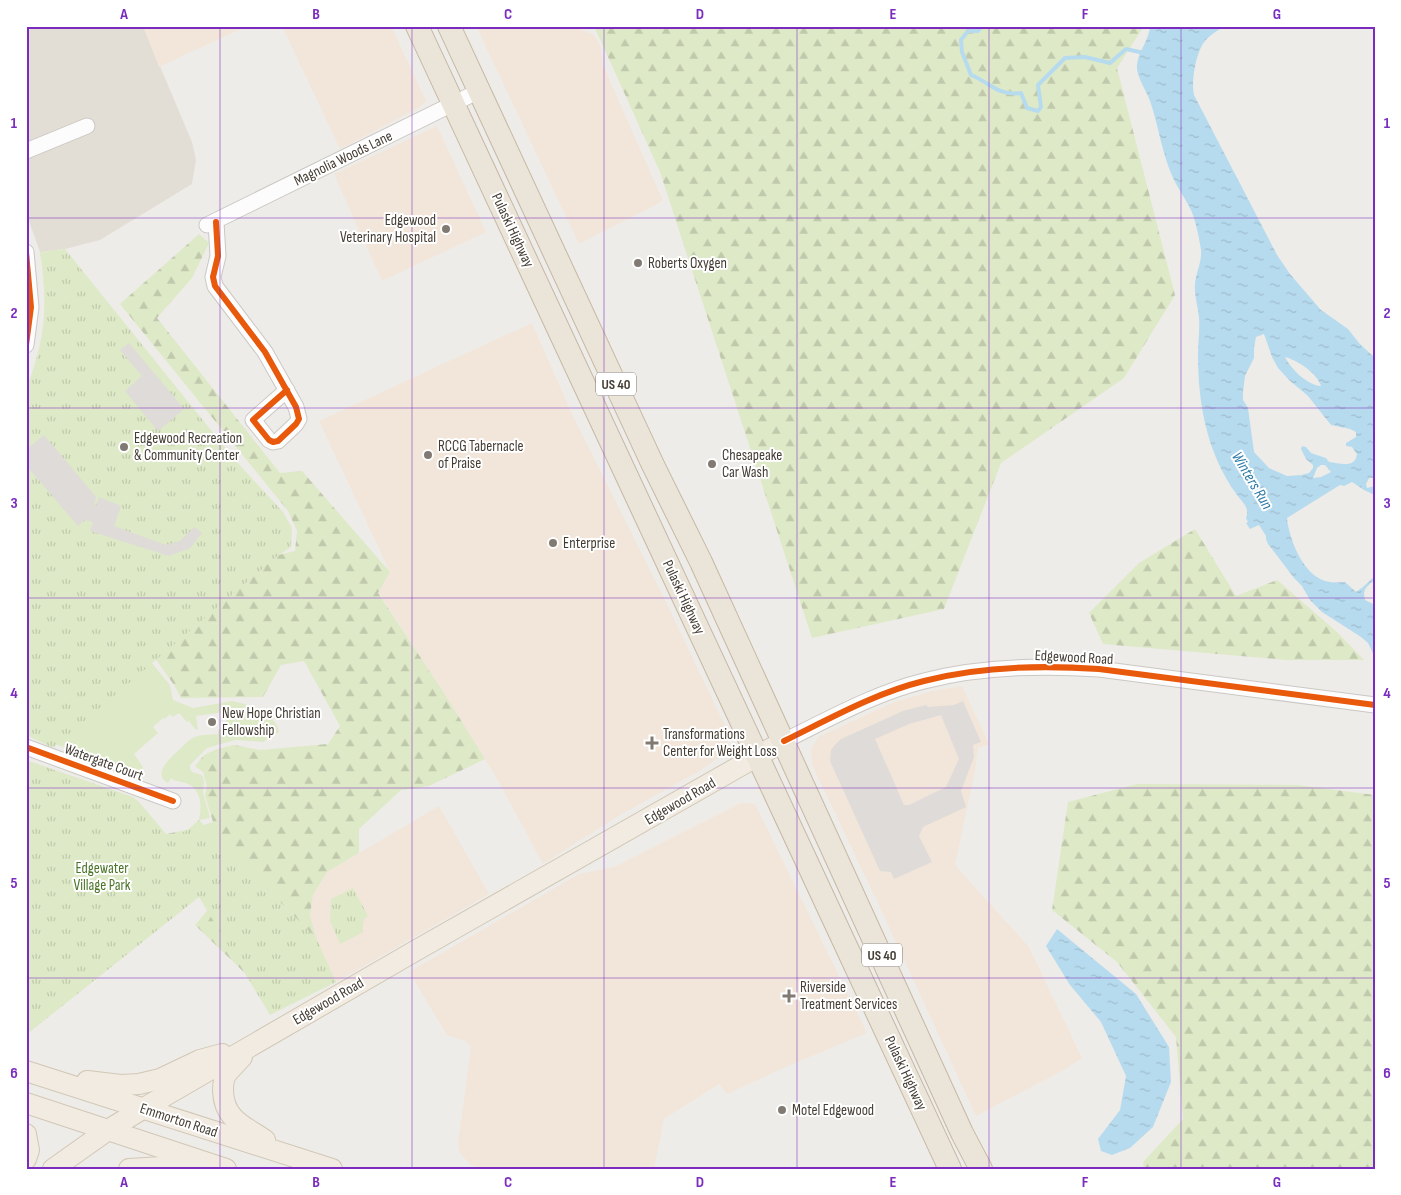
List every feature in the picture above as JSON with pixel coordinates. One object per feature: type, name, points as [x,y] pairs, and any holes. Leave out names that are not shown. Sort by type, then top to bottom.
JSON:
[{"type":"highway","name":"Pulaski Highway","points":[[417,26],[950,1169]]},
{"type":"highway","name":"Pulaski Highway","points":[[448,26],[653,465],[697,553],[962,1133],[981,1169]]},
{"type":"main road","name":"Edgewood Road","points":[[53,1169],[108,1130],[144,1108],[784,741]]},
{"type":"main road","points":[[30,1072],[112,1084],[132,1085],[160,1078],[200,1060],[251,1046]]},
{"type":"main road","points":[[251,1046],[226,1076],[223,1090],[226,1106],[231,1117],[237,1123],[284,1154]]},
{"type":"main road","name":"Emmorton Road","points":[[30,1072],[332,1169]]},
{"type":"main road","points":[[26,1103],[226,1169]]},
{"type":"main road","points":[[26,1134],[28,1150],[26,1159]]},
{"type":"main road","points":[[129,1169],[162,1167],[198,1169]]},
{"type":"street","name":"Magnolia Woods Lane","points":[[287,390],[265,352],[215,286],[214,277],[218,256],[211,223],[479,91]]},
{"type":"street","points":[[26,151],[87,126]]},
{"type":"street","points":[[26,252],[31,307],[26,345]]},
{"type":"street","name":"Edgewood Road","points":[[784,741],[860,705],[913,684],[965,672],[999,668],[1064,667],[1099,669],[1375,705]]},
{"type":"street","name":"Watergate Court","points":[[26,747],[173,801]]},
{"type":"shaded area","points":[[33,26],[143,26],[192,142],[196,160],[192,184],[100,240],[65,249],[40,252],[26,213],[26,33]]},
{"type":"shaded area","points":[[143,26],[247,26],[159,67]]},
{"type":"shaded area","points":[[282,26],[391,26],[426,101],[420,107],[340,149]]},
{"type":"shaded area","points":[[476,26],[577,26],[594,35],[601,47],[603,65],[663,201],[579,244]]},
{"type":"shaded area","points":[[437,126],[486,232],[382,281],[334,174]]},
{"type":"shaded area","points":[[532,323],[572,414],[666,602],[728,732],[727,752],[698,772],[620,815],[543,864],[496,777],[378,592],[390,572],[319,421]]},
{"type":"shaded area","points":[[129,343],[184,409],[158,431],[125,391],[142,376],[120,350]]},
{"type":"shaded area","points":[[44,435],[96,497],[94,505],[96,506],[99,497],[121,506],[114,526],[166,545],[180,541],[194,527],[202,533],[190,548],[169,556],[90,531],[93,522],[85,520],[78,526],[26,465],[26,450]]},
{"type":"shaded area","points":[[962,686],[989,744],[978,748],[955,865],[1029,947],[1082,1058],[1064,1070],[976,1116],[812,765],[811,750],[818,737],[894,702],[933,691]]},
{"type":"shaded area","points":[[963,701],[981,742],[973,745],[974,757],[961,791],[966,807],[923,827],[919,836],[932,862],[894,879],[891,872],[880,871],[830,761],[831,750],[841,739],[903,711],[926,705],[928,707],[954,705]],"holes":[[[941,715],[959,759],[946,787],[909,805],[904,805],[875,739],[909,724]]]},
{"type":"shaded area","points":[[741,803],[755,804],[867,1033],[727,1094],[719,1084],[664,1119],[654,1169],[482,1169],[471,1165],[460,1153],[458,1143],[471,1047],[465,1041],[447,1035],[409,972],[579,874],[614,867]]},
{"type":"shaded area","points":[[439,806],[489,894],[336,982],[316,938],[310,915],[313,895],[327,872]]},
{"type":"green space","points":[[594,26],[1144,26],[1117,68],[1175,295],[1124,378],[1001,463],[944,609],[812,638],[660,172]]},
{"type":"green space","points":[[199,234],[209,243],[192,278],[157,318],[280,473],[302,471],[390,572],[378,593],[485,759],[429,786],[401,790],[359,829],[359,853],[327,872],[313,895],[310,915],[316,938],[329,967],[274,1001],[195,925],[211,906],[196,892],[26,873],[213,822],[205,795],[207,787],[203,772],[195,766],[204,755],[217,749],[234,745],[260,750],[328,744],[340,726],[304,661],[281,665],[263,697],[181,698],[152,654],[234,566],[295,551],[297,531],[288,511],[120,304]]},
{"type":"green space","points":[[65,249],[235,460],[283,512],[292,528],[291,547],[275,558],[53,748],[26,735],[26,389],[38,354],[44,321],[43,271],[40,252]]},
{"type":"green space","points":[[26,510],[170,685],[173,700],[193,708],[232,701],[266,712],[277,725],[279,732],[263,742],[235,740],[207,748],[190,765],[192,772],[202,775],[204,781],[203,792],[210,818],[199,820],[200,798],[195,789],[186,783],[171,778],[168,783],[161,775],[168,761],[194,737],[218,734],[218,730],[228,728],[225,712],[196,716],[198,730],[179,713],[173,717],[170,714],[165,719],[163,718],[153,727],[158,733],[134,754],[143,767],[142,771],[138,773],[26,733]]},
{"type":"green space","points":[[1195,529],[1236,596],[1277,580],[1337,632],[1364,660],[1286,660],[1103,644],[1089,613],[1139,563]]},
{"type":"green space","name":"Edgewater Village Park","points":[[26,760],[133,797],[167,835],[185,832],[199,820],[316,938],[336,982],[270,1015],[199,897],[26,1035]]},
{"type":"green space","points":[[1137,784],[1297,785],[1375,795],[1375,1169],[1144,1169],[1143,1162],[1183,1119],[1176,1037],[1117,962],[1052,910],[1068,802]]},
{"type":"green space","points":[[353,888],[368,916],[364,919],[362,933],[340,944],[330,921],[331,899]]},
{"type":"water","name":"Winters Run","points":[[1150,26],[1225,26],[1205,41],[1199,52],[1193,82],[1194,95],[1277,255],[1290,274],[1321,310],[1348,329],[1375,358],[1375,478],[1369,478],[1366,484],[1367,488],[1375,486],[1375,495],[1352,482],[1344,486],[1340,485],[1287,518],[1295,547],[1305,566],[1313,574],[1321,579],[1332,582],[1345,582],[1356,592],[1375,576],[1375,579],[1366,588],[1364,593],[1365,600],[1375,605],[1375,657],[1368,643],[1322,612],[1310,600],[1302,586],[1268,544],[1266,536],[1259,525],[1250,529],[1246,523],[1248,522],[1245,506],[1221,469],[1207,433],[1199,381],[1199,323],[1195,288],[1201,250],[1193,215],[1170,170],[1150,101],[1137,70],[1139,55]],"holes":[[[1264,334],[1278,368],[1308,396],[1331,425],[1356,432],[1356,437],[1346,443],[1346,446],[1352,447],[1357,454],[1353,462],[1346,464],[1329,462],[1326,458],[1311,453],[1306,447],[1302,446],[1301,449],[1306,459],[1313,465],[1313,468],[1309,473],[1287,476],[1269,468],[1254,452],[1248,408],[1243,400],[1243,392],[1245,376],[1254,358],[1256,337]],[[1285,357],[1306,368],[1315,376],[1321,386],[1310,383],[1300,376]],[[1325,465],[1331,472],[1321,477],[1313,478],[1317,468]]]},
{"type":"water","points":[[1057,929],[1136,994],[1169,1047],[1171,1082],[1153,1127],[1130,1148],[1112,1155],[1101,1151],[1098,1139],[1120,1110],[1126,1076],[1101,1022],[1070,985],[1046,946]]},
{"type":"waterway","points":[[982,26],[978,31],[968,31],[961,40],[962,52],[971,75],[1000,91],[1021,93],[1027,108],[1038,111],[1041,107],[1038,85],[1065,58],[1085,57],[1110,63],[1126,49],[1144,53]]},
{"type":"cycle path","points":[[216,222],[218,256],[213,277],[215,286],[265,352],[296,407],[299,419],[296,424],[278,441],[273,442],[269,440],[253,420],[287,390]]},
{"type":"cycle path","points":[[26,252],[31,307],[26,345]]},
{"type":"cycle path","points":[[784,741],[852,707],[906,686],[967,672],[1011,668],[1099,669],[1375,705]]},
{"type":"cycle path","points":[[26,747],[173,801]]},
{"type":"place","name":"Edgewood Veterinary Hospital","points":[[446,229]]},
{"type":"place","name":"Roberts Oxygen","points":[[638,263]]},
{"type":"place","name":"Edgewood Recreation & Community Center","points":[[124,447]]},
{"type":"place","name":"RCCG Tabernacle of Praise","points":[[428,455]]},
{"type":"place","name":"Chesapeake Car Wash","points":[[712,464]]},
{"type":"place","name":"Enterprise","points":[[553,543]]},
{"type":"place","name":"New Hope Christian Fellowship","points":[[212,722]]},
{"type":"place","name":"Transformations Center for Weight Loss","points":[[652,743]]},
{"type":"place","name":"Riverside Treatment Services","points":[[789,996]]},
{"type":"place","name":"Motel Edgewood","points":[[782,1110]]}]
